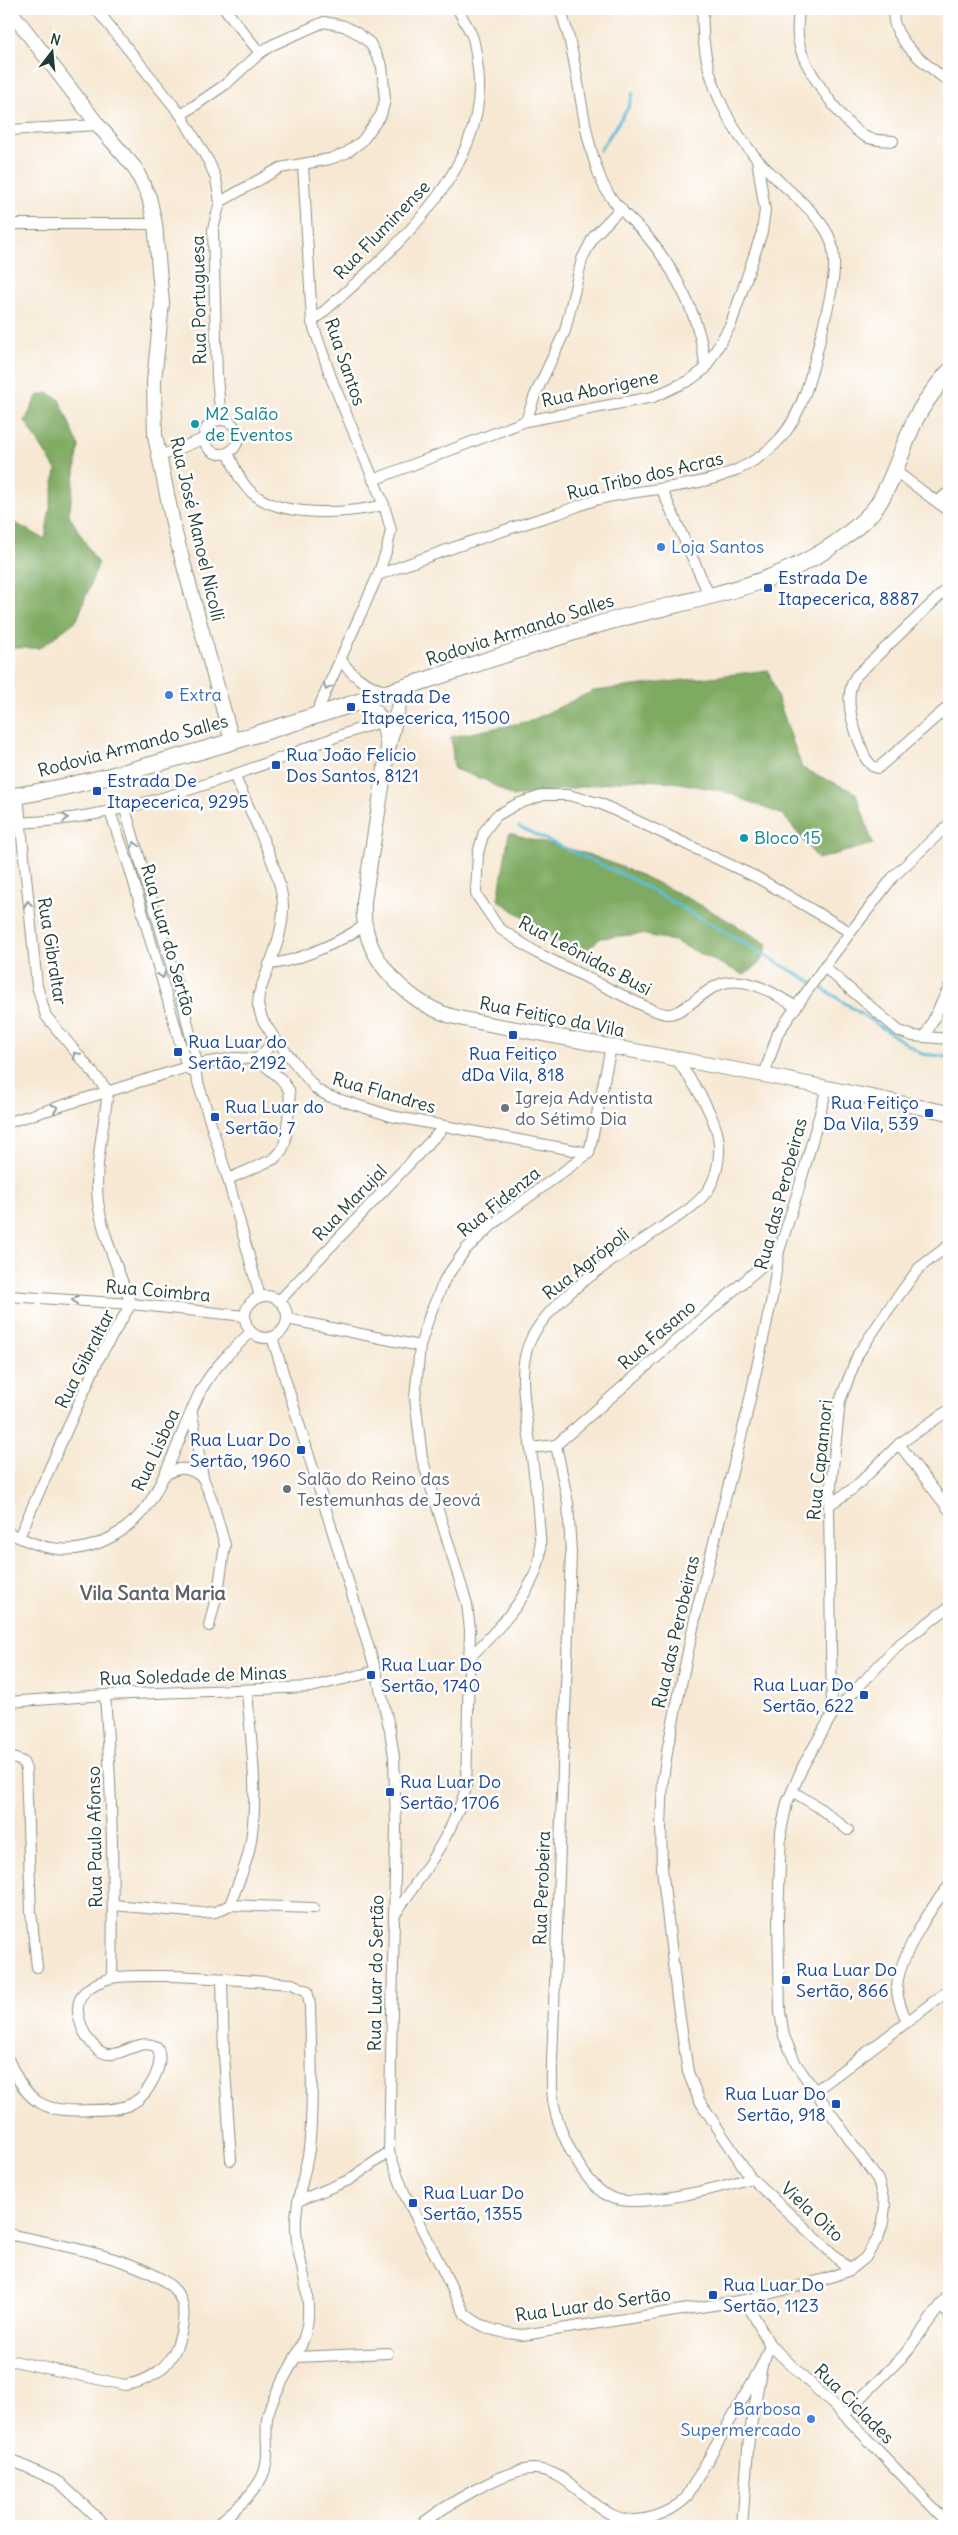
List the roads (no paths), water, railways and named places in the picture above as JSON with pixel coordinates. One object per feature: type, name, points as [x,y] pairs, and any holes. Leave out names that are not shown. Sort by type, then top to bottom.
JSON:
[{"type":"main road","name":"Rodovia Armando Salles","points":[[13,796],[83,784],[232,741],[594,626],[710,597],[772,576],[826,550],[864,520],[876,507],[916,418],[933,390],[949,372]]},
{"type":"street","name":"Rua Portuguesa","points":[[96,9],[181,115],[209,162],[216,179],[220,202],[213,229],[216,377],[221,420]]},
{"type":"street","points":[[225,9],[260,53]]},
{"type":"street","name":"Rua Fluminense","points":[[312,322],[393,246],[441,192],[464,154],[472,134],[478,108],[480,76],[473,37],[458,9]]},
{"type":"street","points":[[560,9],[578,79],[597,170],[604,188],[649,240],[672,273],[702,339],[705,369]]},
{"type":"street","name":"Rua Tribo dos Acras","points":[[378,575],[467,541],[593,501],[625,494],[662,490],[736,471],[753,463],[780,440],[797,411],[820,339],[832,279],[834,253],[831,241],[814,216],[757,159],[739,133],[715,87],[705,58],[702,38],[703,9]]},
{"type":"street","points":[[798,9],[797,30],[807,67],[839,111],[857,131],[874,140],[893,141]]},
{"type":"street","points":[[894,9],[893,20],[899,36],[949,82]]},
{"type":"street","name":"Rua José Manoel Nicolli","points":[[10,13],[98,125],[135,168],[149,197],[155,224],[162,303],[154,404],[158,457],[175,533],[232,741]]},
{"type":"street","points":[[181,115],[226,84],[260,53],[316,25],[330,23],[357,33],[370,43],[382,66],[385,100],[381,115],[372,130],[362,141],[346,152],[330,159],[280,168],[220,202]]},
{"type":"street","points":[[9,130],[98,125]]},
{"type":"street","name":"Rua Aborigene","points":[[373,480],[526,421],[653,397],[671,390],[705,369],[731,324],[762,232],[765,210],[757,159]]},
{"type":"street","name":"Rua Santos","points":[[303,164],[312,322],[332,380],[384,505],[391,530],[378,575],[315,716]]},
{"type":"street","points":[[526,421],[535,395],[565,331],[582,258],[594,236],[621,208]]},
{"type":"street","points":[[9,224],[155,224]]},
{"type":"street","points":[[221,420],[235,426],[238,436],[236,446],[228,453],[212,452],[203,439],[205,429],[210,424],[221,420]]},
{"type":"street","points":[[158,457],[203,439]]},
{"type":"street","points":[[228,453],[248,490],[259,498],[280,507],[339,512],[384,505]]},
{"type":"street","points":[[894,470],[949,511]]},
{"type":"street","points":[[662,490],[710,597]]},
{"type":"street","points":[[938,502],[949,492]]},
{"type":"street","points":[[949,588],[856,676],[851,683],[849,696],[866,759],[872,766],[878,768],[949,706]]},
{"type":"street","points":[[340,658],[347,671],[361,681],[387,693]]},
{"type":"street","name":"Rua Feitiço da Vila","points":[[403,688],[390,720],[388,749],[364,901],[365,925],[374,953],[385,969],[420,1000],[447,1014],[949,1113]]},
{"type":"street","points":[[361,701],[390,720]]},
{"type":"street","points":[[9,823],[125,809],[234,775],[390,720]]},
{"type":"street","name":"Rua Flandres","points":[[234,775],[278,878],[282,894],[282,920],[259,994],[258,1004],[262,1019],[273,1036],[316,1089],[328,1096],[391,1116],[589,1153]]},
{"type":"street","name":"Rua Leônidas Busi","points":[[796,1007],[776,994],[754,985],[728,982],[708,990],[676,1012],[667,1014],[648,1008],[537,953],[499,928],[476,894],[478,853],[484,832],[496,816],[517,804],[544,795],[568,795],[599,803],[758,878],[850,932]]},
{"type":"street","name":"Rua Gibraltar","points":[[13,796],[21,823],[37,986],[46,1016],[108,1092],[97,1178],[98,1200],[101,1219],[131,1304],[99,1358],[19,1537]]},
{"type":"street","name":"Rua Luar do Sertão","points":[[125,809],[184,1008],[197,1064],[196,1076],[228,1179],[260,1297]]},
{"type":"street","name":"Rua Luar do Sertão","points":[[110,812],[123,845],[187,1067],[196,1076]]},
{"type":"street","points":[[764,1075],[778,1033],[824,967],[893,877],[949,824]]},
{"type":"street","points":[[138,896],[149,891]]},
{"type":"street","points":[[269,964],[284,962],[314,950],[365,925]]},
{"type":"street","points":[[824,967],[890,1024],[912,1036],[949,1039]]},
{"type":"street","points":[[925,1037],[949,987]]},
{"type":"street","points":[[257,1059],[268,1048],[273,1036]]},
{"type":"street","points":[[589,1153],[611,1047]]},
{"type":"street","points":[[9,1122],[197,1064],[235,1058],[257,1059],[287,1086],[290,1106],[282,1150],[274,1159],[228,1179]]},
{"type":"street","name":"Rua Agrópoli","points":[[469,1658],[488,1640],[529,1587],[539,1562],[538,1504],[523,1392],[523,1368],[532,1338],[541,1323],[576,1288],[689,1209],[706,1192],[714,1179],[718,1161],[718,1134],[706,1103],[677,1060]]},
{"type":"street","points":[[287,1086],[296,1078],[300,1070]]},
{"type":"street","name":"Rua das Perobeiras","points":[[751,2178],[699,2100],[688,2072],[662,1868],[660,1827],[663,1779],[674,1714],[697,1609],[746,1417],[772,1298],[779,1251],[827,1088]]},
{"type":"street","name":"Rua Marujal","points":[[279,1301],[444,1127]]},
{"type":"street","name":"Rua Fidenza","points":[[394,1917],[441,1844],[461,1807],[466,1788],[469,1658],[467,1604],[422,1458],[415,1398],[420,1346],[430,1314],[445,1279],[466,1249],[500,1218],[589,1153]]},
{"type":"street","name":"Rua Capannori","points":[[832,1714],[829,1505],[838,1407],[855,1360],[907,1282],[920,1268],[949,1245]]},
{"type":"street","name":"Rua Fasano","points":[[556,1445],[779,1251]]},
{"type":"street","name":"Rua Coimbra","points":[[9,1296],[131,1304],[245,1316]]},
{"type":"street","points":[[260,1297],[270,1297],[279,1301],[285,1307],[287,1319],[282,1330],[272,1337],[261,1337],[252,1332],[245,1316],[253,1301],[260,1297]]},
{"type":"street","points":[[287,1319],[420,1346]]},
{"type":"street","name":"Rua Lisboa","points":[[9,1533],[41,1546],[60,1550],[76,1549],[99,1543],[124,1529],[142,1513],[163,1477],[200,1392],[229,1353],[252,1332]]},
{"type":"street","name":"Rua Luar do Sertão","points":[[272,1337],[376,1671],[394,1757],[396,1827],[389,2152],[405,2195],[465,2314],[480,2327],[497,2332],[523,2335],[745,2300],[850,2270],[865,2258],[878,2238],[883,2223],[885,2206],[878,2180],[796,2064],[784,2036],[780,2012],[778,1921],[781,1831],[792,1791],[803,1766],[832,1714],[897,1646],[949,1607]]},
{"type":"street","points":[[829,1505],[854,1488],[899,1444],[949,1410]]},
{"type":"street","points":[[192,1412],[203,1478],[212,1500],[225,1545],[220,1585],[209,1626]]},
{"type":"street","points":[[899,1444],[949,1510]]},
{"type":"street","points":[[531,1448],[556,1445]]},
{"type":"street","name":"Rua Perobeira","points":[[556,1445],[568,1504],[570,1553],[552,2061],[552,2094],[557,2118],[570,2150],[580,2165],[601,2191],[613,2198],[633,2201],[681,2194],[751,2178]]},
{"type":"street","points":[[163,1477],[176,1468],[186,1468],[203,1478]]},
{"type":"street","name":"Rua Soledade de Minas","points":[[9,1702],[105,1695],[247,1691],[311,1687],[376,1671]]},
{"type":"street","points":[[230,1905],[248,1853],[252,1834],[254,1777],[247,1691]]},
{"type":"street","name":"Rua Paulo Afonso","points":[[105,1695],[110,1764],[113,1906],[112,1978]]},
{"type":"street","points":[[9,1756],[23,1762],[26,1770],[31,1912],[37,1967]]},
{"type":"street","points":[[792,1791],[818,1806],[848,1830]]},
{"type":"street","points":[[907,2022],[898,2000],[900,1974],[929,1913],[949,1886]]},
{"type":"street","points":[[113,1906],[201,1913],[215,1912],[230,1905],[314,1908]]},
{"type":"street","points":[[9,2060],[17,2081],[31,2096],[58,2111],[101,2110],[132,2104],[148,2090],[160,2058],[158,2047],[148,2043],[141,2044],[118,2054],[107,2054],[97,2049],[80,2022],[78,2007],[80,1998],[87,1988],[112,1978],[169,1976],[292,1984],[307,1991],[310,2005],[312,2112],[295,2232],[308,2316],[307,2328],[295,2357],[272,2401],[268,2416],[267,2464],[262,2478],[249,2494],[216,2526]]},
{"type":"street","points":[[222,1979],[224,2056],[231,2160]]},
{"type":"street","points":[[815,2091],[949,1990]]},
{"type":"street","points":[[298,2201],[349,2180],[389,2152]]},
{"type":"street","name":"Viela Oito","points":[[751,2178],[850,2270]]},
{"type":"street","points":[[9,2234],[101,2255],[147,2270],[168,2282],[180,2296],[184,2306],[178,2345],[168,2363],[142,2382],[125,2385],[9,2360]]},
{"type":"street","points":[[844,2415],[905,2354],[949,2294]]},
{"type":"street","name":"Rua Ciclades","points":[[745,2300],[770,2345],[844,2415],[949,2524]]},
{"type":"street","points":[[941,2307],[949,2314]]},
{"type":"street","points":[[419,2526],[470,2492],[533,2468],[558,2477],[612,2515],[624,2520],[646,2519],[666,2512],[686,2498],[762,2365],[770,2345]]},
{"type":"street","points":[[295,2357],[388,2353]]},
{"type":"street","points":[[742,2526],[749,2437],[762,2365]]},
{"type":"street","points":[[9,2460],[59,2482],[106,2526]]},
{"type":"waterway","points":[[600,150],[628,108],[633,93]]},
{"type":"waterway","points":[[519,827],[636,881],[825,990],[922,1054],[949,1057]]},
{"type":"place","name":"M2 Salão de Eventos","points":[[195,424]]},
{"type":"place","name":"Loja Santos","points":[[661,547]]},
{"type":"place","name":"Estrada De Itapecerica, 8887","points":[[768,588]]},
{"type":"place","name":"Extra","points":[[169,695]]},
{"type":"place","name":"Estrada De Itapecerica, 11500","points":[[351,707]]},
{"type":"place","name":"Rua João Felício Dos Santos, 8121","points":[[276,765]]},
{"type":"place","name":"Estrada De Itapecerica, 9295","points":[[97,791]]},
{"type":"place","name":"Bloco 15","points":[[744,838]]},
{"type":"place","name":"Rua Feitiço dDa Vila, 818","points":[[513,1035]]},
{"type":"place","name":"Rua Luar do Sertão, 2192","points":[[178,1052]]},
{"type":"place","name":"Igreja Adventista do Sétimo Dia","points":[[505,1108]]},
{"type":"place","name":"Rua Feitiço Da Vila, 539","points":[[929,1113]]},
{"type":"place","name":"Rua Luar do Sertão, 7","points":[[215,1117]]},
{"type":"place","name":"Rua Luar Do Sertão, 1960","points":[[301,1450]]},
{"type":"place","name":"Salão do Reino das Testemunhas de Jeová","points":[[287,1489]]},
{"type":"place","name":"Rua Luar Do Sertão, 1740","points":[[371,1675]]},
{"type":"place","name":"Rua Luar Do Sertão, 622","points":[[864,1695]]},
{"type":"place","name":"Rua Luar Do Sertão, 1706","points":[[390,1792]]},
{"type":"place","name":"Rua Luar Do Sertão, 866","points":[[786,1980]]},
{"type":"place","name":"Rua Luar Do Sertão, 918","points":[[836,2104]]},
{"type":"place","name":"Rua Luar Do Sertão, 1355","points":[[413,2203]]},
{"type":"place","name":"Rua Luar Do Sertão, 1123","points":[[713,2295]]},
{"type":"place","name":"Barbosa Supermercado","points":[[811,2419]]},
{"type":"district","name":"Vila Santa Maria","points":[[153,1593]]}]
